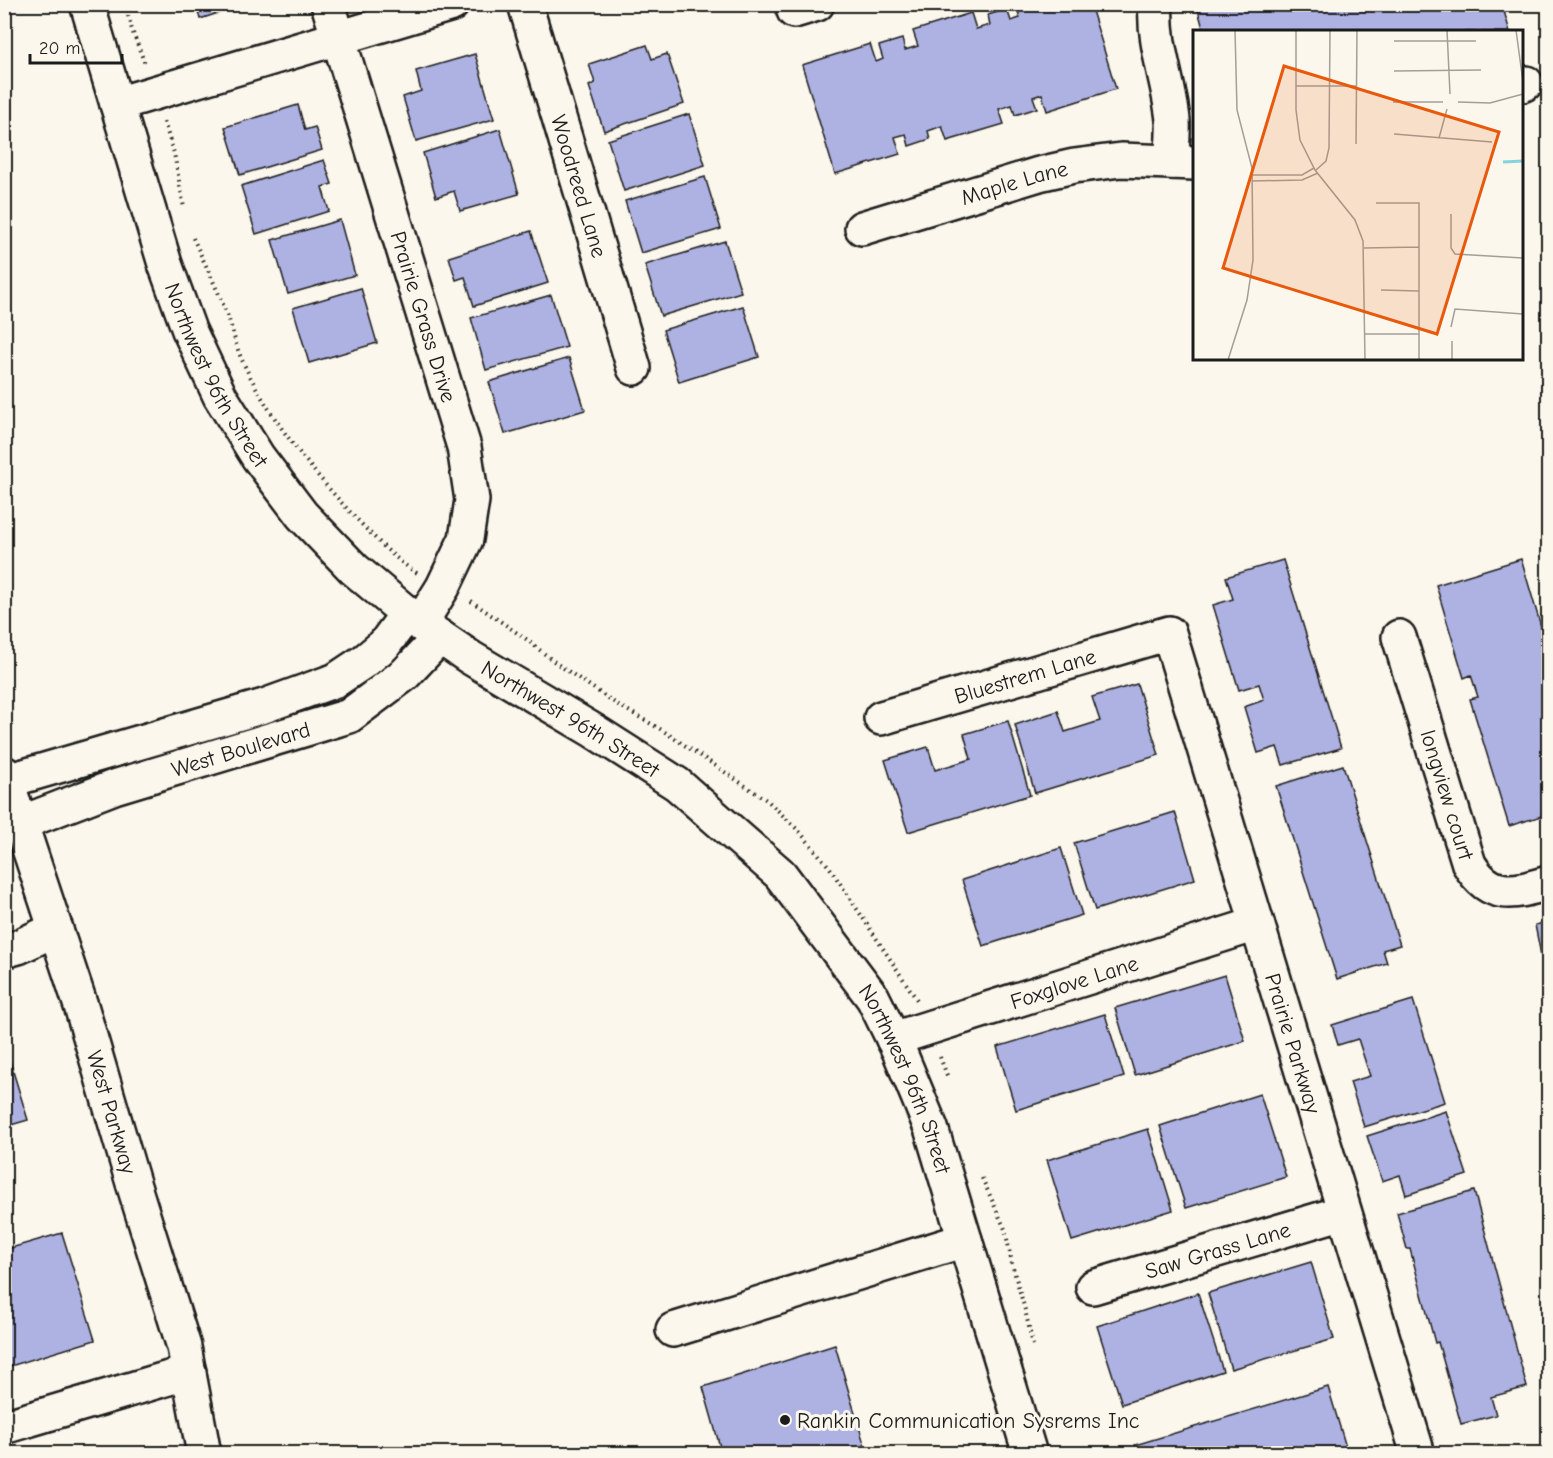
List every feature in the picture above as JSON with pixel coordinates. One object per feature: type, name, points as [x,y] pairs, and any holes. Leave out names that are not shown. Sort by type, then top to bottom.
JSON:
[{"type":"street","name":"Northwest 96th Street","points":[[87,4],[165,264],[189,330],[220,396],[258,457],[302,515],[354,569],[422,625],[471,658],[594,731],[677,784],[780,874],[873,998],[931,1128],[1030,1454]]},
{"type":"street","name":"Prairie Grass Drive","points":[[328,4],[464,447],[472,500],[466,539],[422,625]]},
{"type":"street","points":[[117,104],[452,4]]},
{"type":"street","name":"Woodreed Lane","points":[[525,4],[634,368]]},
{"type":"street","name":"Maple Lane","points":[[862,228],[1039,174],[1074,166],[1121,160],[1183,162],[1160,55],[1155,16],[1156,4]]},
{"type":"street","name":"West Boulevard","points":[[6,777],[264,706],[336,680],[384,645],[422,625]]},
{"type":"street","name":"West Boulevard","points":[[21,823],[114,788],[349,716],[405,674],[422,625]]},
{"type":"street","name":"Bluestrem Lane","points":[[881,718],[1169,633]]},
{"type":"street","name":"Prairie Parkway","points":[[1169,633],[1418,1454]]},
{"type":"street","name":"longview court","points":[[1399,637],[1469,864],[1476,875],[1490,887],[1509,892],[1548,883]]},
{"type":"street","name":"West Parkway","points":[[6,777],[82,1009],[184,1347],[204,1454]]},
{"type":"street","name":"Foxglove Lane","points":[[893,1039],[1257,924]]},
{"type":"street","points":[[4,951],[56,929]]},
{"type":"street","name":"Saw Grass Lane","points":[[1093,1287],[1344,1212]]},
{"type":"street","points":[[673,1330],[965,1240]]},
{"type":"street","points":[[4,1427],[189,1372]]},
{"type":"building","points":[[196,4],[246,4],[200,19]]},
{"type":"building","points":[[1016,4],[1090,4],[1116,89],[1047,111],[1042,94],[1033,97],[1037,108],[1015,115],[1012,105],[999,109],[1004,124],[947,141],[942,126],[928,131],[930,139],[909,146],[906,134],[895,137],[900,154],[835,174],[802,65],[870,44],[876,62],[883,59],[879,46],[902,39],[905,50],[918,46],[913,31],[971,13],[976,29],[990,25],[988,15],[1007,9],[1011,21],[1020,18]]},
{"type":"building","points":[[1215,4],[1502,4],[1509,30],[1203,30],[1198,10]]},
{"type":"building","points":[[647,45],[652,59],[667,54],[684,104],[604,131],[589,86],[595,83],[589,64]]},
{"type":"building","points":[[475,54],[494,119],[416,141],[403,97],[421,91],[416,71]]},
{"type":"building","points":[[298,105],[305,130],[315,127],[322,150],[240,175],[225,127]]},
{"type":"building","points":[[689,114],[705,165],[624,191],[608,140]]},
{"type":"building","points":[[500,129],[519,194],[460,211],[454,191],[436,197],[423,153]]},
{"type":"building","points":[[324,160],[332,184],[322,187],[329,211],[256,234],[241,186]]},
{"type":"building","points":[[705,177],[721,229],[641,253],[625,201]]},
{"type":"building","points":[[340,220],[355,275],[288,294],[272,240]]},
{"type":"building","points":[[531,231],[548,283],[474,306],[465,277],[456,280],[449,257]]},
{"type":"building","points":[[725,241],[741,292],[661,316],[645,265]]},
{"type":"building","points":[[361,288],[377,343],[309,363],[293,308]]},
{"type":"building","points":[[551,295],[567,347],[486,370],[471,318]]},
{"type":"building","points":[[743,306],[759,357],[679,382],[663,330]]},
{"type":"building","points":[[569,358],[585,410],[505,434],[489,382]]},
{"type":"building","points":[[1521,559],[1548,650],[1548,814],[1509,826],[1470,699],[1478,697],[1471,675],[1464,678],[1436,585]]},
{"type":"building","points":[[1283,560],[1341,748],[1283,765],[1277,747],[1258,753],[1244,707],[1264,700],[1259,684],[1239,690],[1213,605],[1233,599],[1226,577]]},
{"type":"building","points":[[1137,684],[1159,755],[1035,793],[1015,725],[1058,711],[1065,732],[1100,721],[1092,697]]},
{"type":"building","points":[[1008,721],[1030,795],[908,832],[885,760],[928,747],[935,770],[971,759],[964,734]]},
{"type":"building","points":[[1343,765],[1400,945],[1383,950],[1387,963],[1337,979],[1276,786]]},
{"type":"building","points":[[1175,812],[1195,879],[1095,910],[1074,843]]},
{"type":"building","points":[[1061,848],[1082,915],[983,946],[962,880]]},
{"type":"building","points":[[1548,922],[1548,990],[1535,925]]},
{"type":"building","points":[[1225,975],[1245,1041],[1135,1075],[1115,1008]]},
{"type":"building","points":[[1413,1000],[1445,1102],[1364,1127],[1350,1082],[1370,1076],[1358,1039],[1338,1045],[1332,1025]]},
{"type":"building","points":[[1105,1014],[1124,1077],[1016,1110],[997,1047]]},
{"type":"building","points":[[4,1042],[28,1120],[4,1127]]},
{"type":"building","points":[[1260,1094],[1286,1177],[1186,1208],[1160,1126]]},
{"type":"building","points":[[1446,1111],[1467,1175],[1406,1195],[1400,1175],[1382,1181],[1367,1136]]},
{"type":"building","points":[[1148,1129],[1173,1210],[1072,1241],[1047,1160]]},
{"type":"building","points":[[1474,1191],[1527,1387],[1491,1397],[1496,1415],[1461,1424],[1438,1342],[1435,1343],[1410,1249],[1407,1249],[1397,1213]]},
{"type":"building","points":[[62,1233],[95,1340],[4,1368],[4,1250]]},
{"type":"building","points":[[1311,1262],[1334,1339],[1231,1369],[1208,1293]]},
{"type":"building","points":[[1198,1293],[1223,1371],[1122,1404],[1097,1326]]},
{"type":"building","name":"Rankin Communication Sysrems Inc","points":[[835,1345],[867,1454],[722,1454],[703,1387]]},
{"type":"building","points":[[1328,1387],[1348,1454],[1138,1454],[1135,1445]]},
{"type":"place","name":"Rankin Communication Sysrems Inc","points":[[785,1420]]}]
